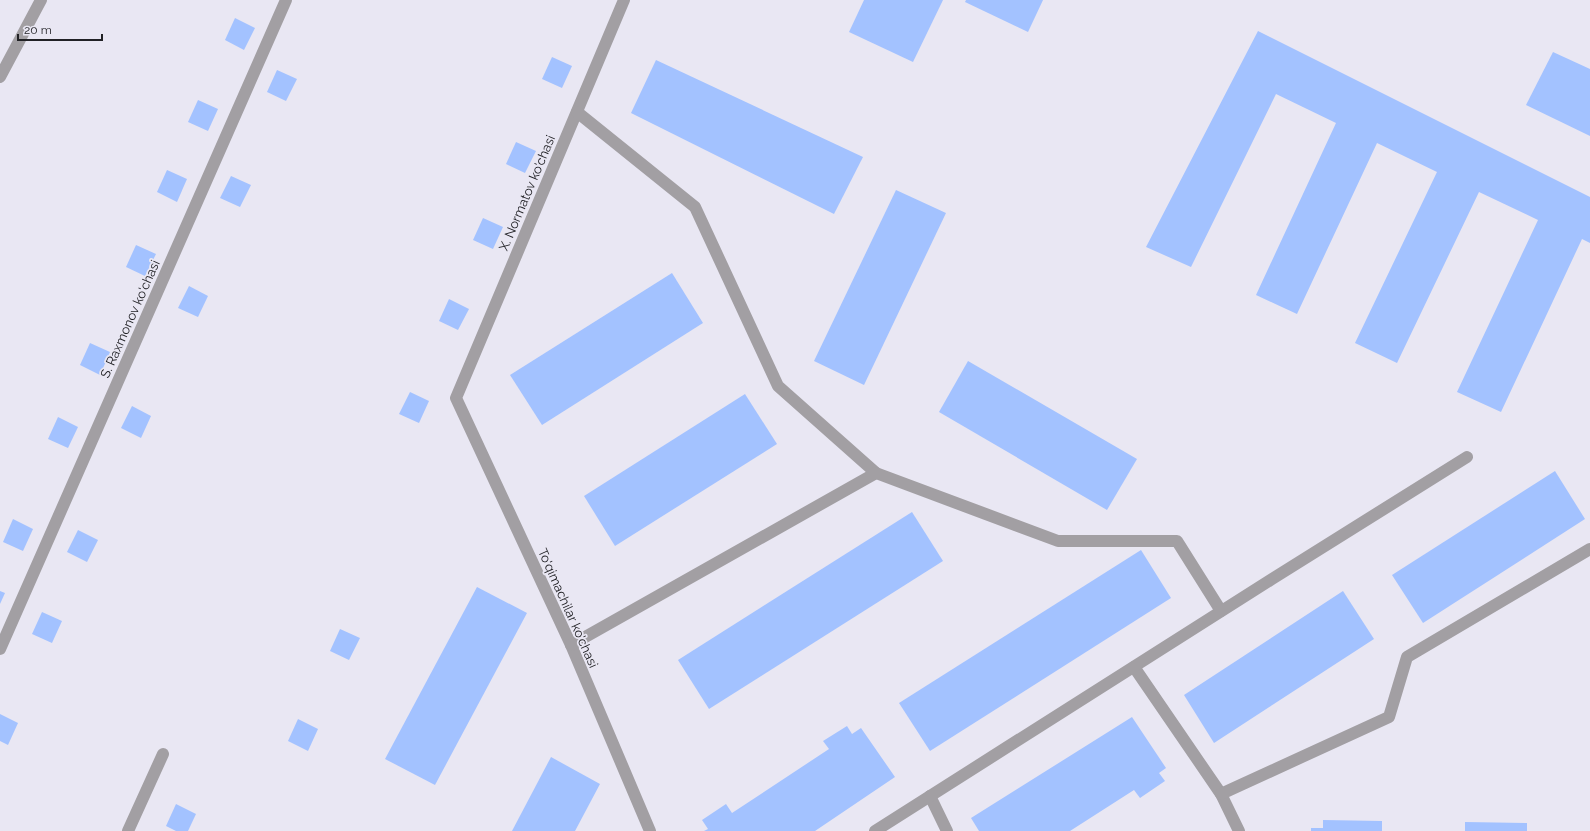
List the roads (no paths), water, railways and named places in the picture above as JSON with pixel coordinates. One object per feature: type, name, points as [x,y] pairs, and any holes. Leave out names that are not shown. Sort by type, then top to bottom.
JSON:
[{"type":"street","points":[[0,77],[41,0]]},
{"type":"street","name":"S. Raxmonov ko'chasi","points":[[0,649],[286,0]]},
{"type":"street","name":"X. Normatov ko'chasi","points":[[456,398],[624,0]]},
{"type":"street","points":[[577,112],[695,207],[778,386],[876,473],[1058,541],[1177,541],[1221,611]]},
{"type":"street","name":"To'qimachilar ko'chasi","points":[[456,398],[571,645],[650,831]]},
{"type":"street","points":[[876,831],[1221,611],[1467,457]]},
{"type":"street","points":[[571,645],[876,473]]},
{"type":"street","points":[[1221,794],[1389,717],[1407,658],[1590,549]]},
{"type":"street","points":[[1134,667],[1221,794],[1239,831]]},
{"type":"street","points":[[128,831],[163,754]]},
{"type":"street","points":[[930,796],[947,831]]}]
